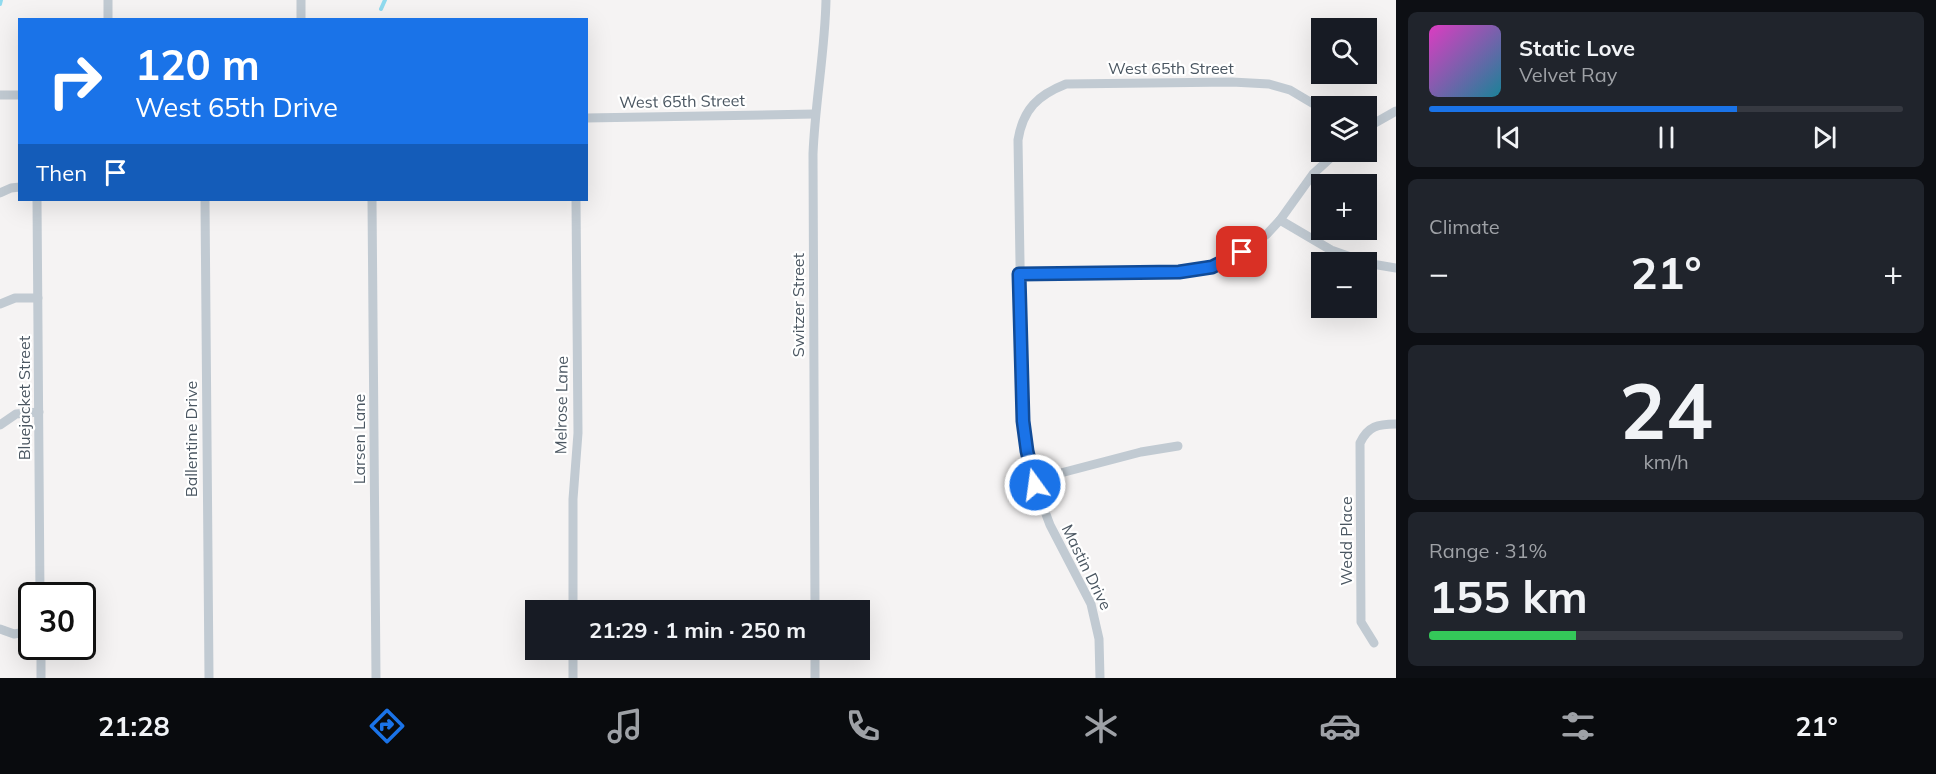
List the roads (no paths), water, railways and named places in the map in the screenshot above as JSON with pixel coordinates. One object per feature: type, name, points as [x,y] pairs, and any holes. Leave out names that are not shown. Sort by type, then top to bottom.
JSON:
[{"type":"street","points":[[108,0],[108,18]]},
{"type":"street","points":[[301,0],[301,18]]},
{"type":"street","name":"Switzer Street","points":[[815,600],[814,114],[826,26],[826,0]]},
{"type":"street","name":"West 65th Street","points":[[1027,114],[1037,99],[1066,84],[1232,82],[1269,84],[1290,90],[1311,102]]},
{"type":"street","points":[[0,95],[18,95]]},
{"type":"street","points":[[1377,122],[1396,111]]},
{"type":"street","name":"West 65th Street","points":[[588,118],[814,114]]},
{"type":"street","name":"Mastin Drive","points":[[1027,114],[1018,140],[1023,421],[1034,480],[1050,525],[1091,604],[1099,639],[1100,678]]},
{"type":"street","points":[[1019,274],[1190,271],[1212,267],[1253,245],[1280,220],[1313,174],[1326,162]]},
{"type":"street","points":[[0,193],[18,187]]},
{"type":"street","name":"Bluejacket Street","points":[[37,201],[40,582]]},
{"type":"street","name":"Ballentine Drive","points":[[205,201],[209,678]]},
{"type":"street","name":"Larsen Lane","points":[[372,201],[376,678]]},
{"type":"street","name":"Melrose Lane","points":[[573,600],[573,499],[578,433],[576,201]]},
{"type":"street","points":[[1280,220],[1336,252]]},
{"type":"street","points":[[1377,265],[1396,268]]},
{"type":"street","points":[[0,304],[15,298],[38,298]]},
{"type":"street","points":[[0,425],[16,414],[39,412]]},
{"type":"street","name":"Wedd Place","points":[[1374,644],[1361,622],[1360,443],[1370,428],[1378,424],[1396,424]]},
{"type":"street","points":[[1034,480],[1140,452],[1178,446]]},
{"type":"street","points":[[0,629],[18,633]]},
{"type":"street","points":[[41,660],[41,678]]},
{"type":"street","points":[[573,660],[573,678]]},
{"type":"street","points":[[815,660],[816,678]]},
{"type":"waterway","points":[[0,4],[1,0]]},
{"type":"waterway","points":[[381,9],[385,0]]}]
